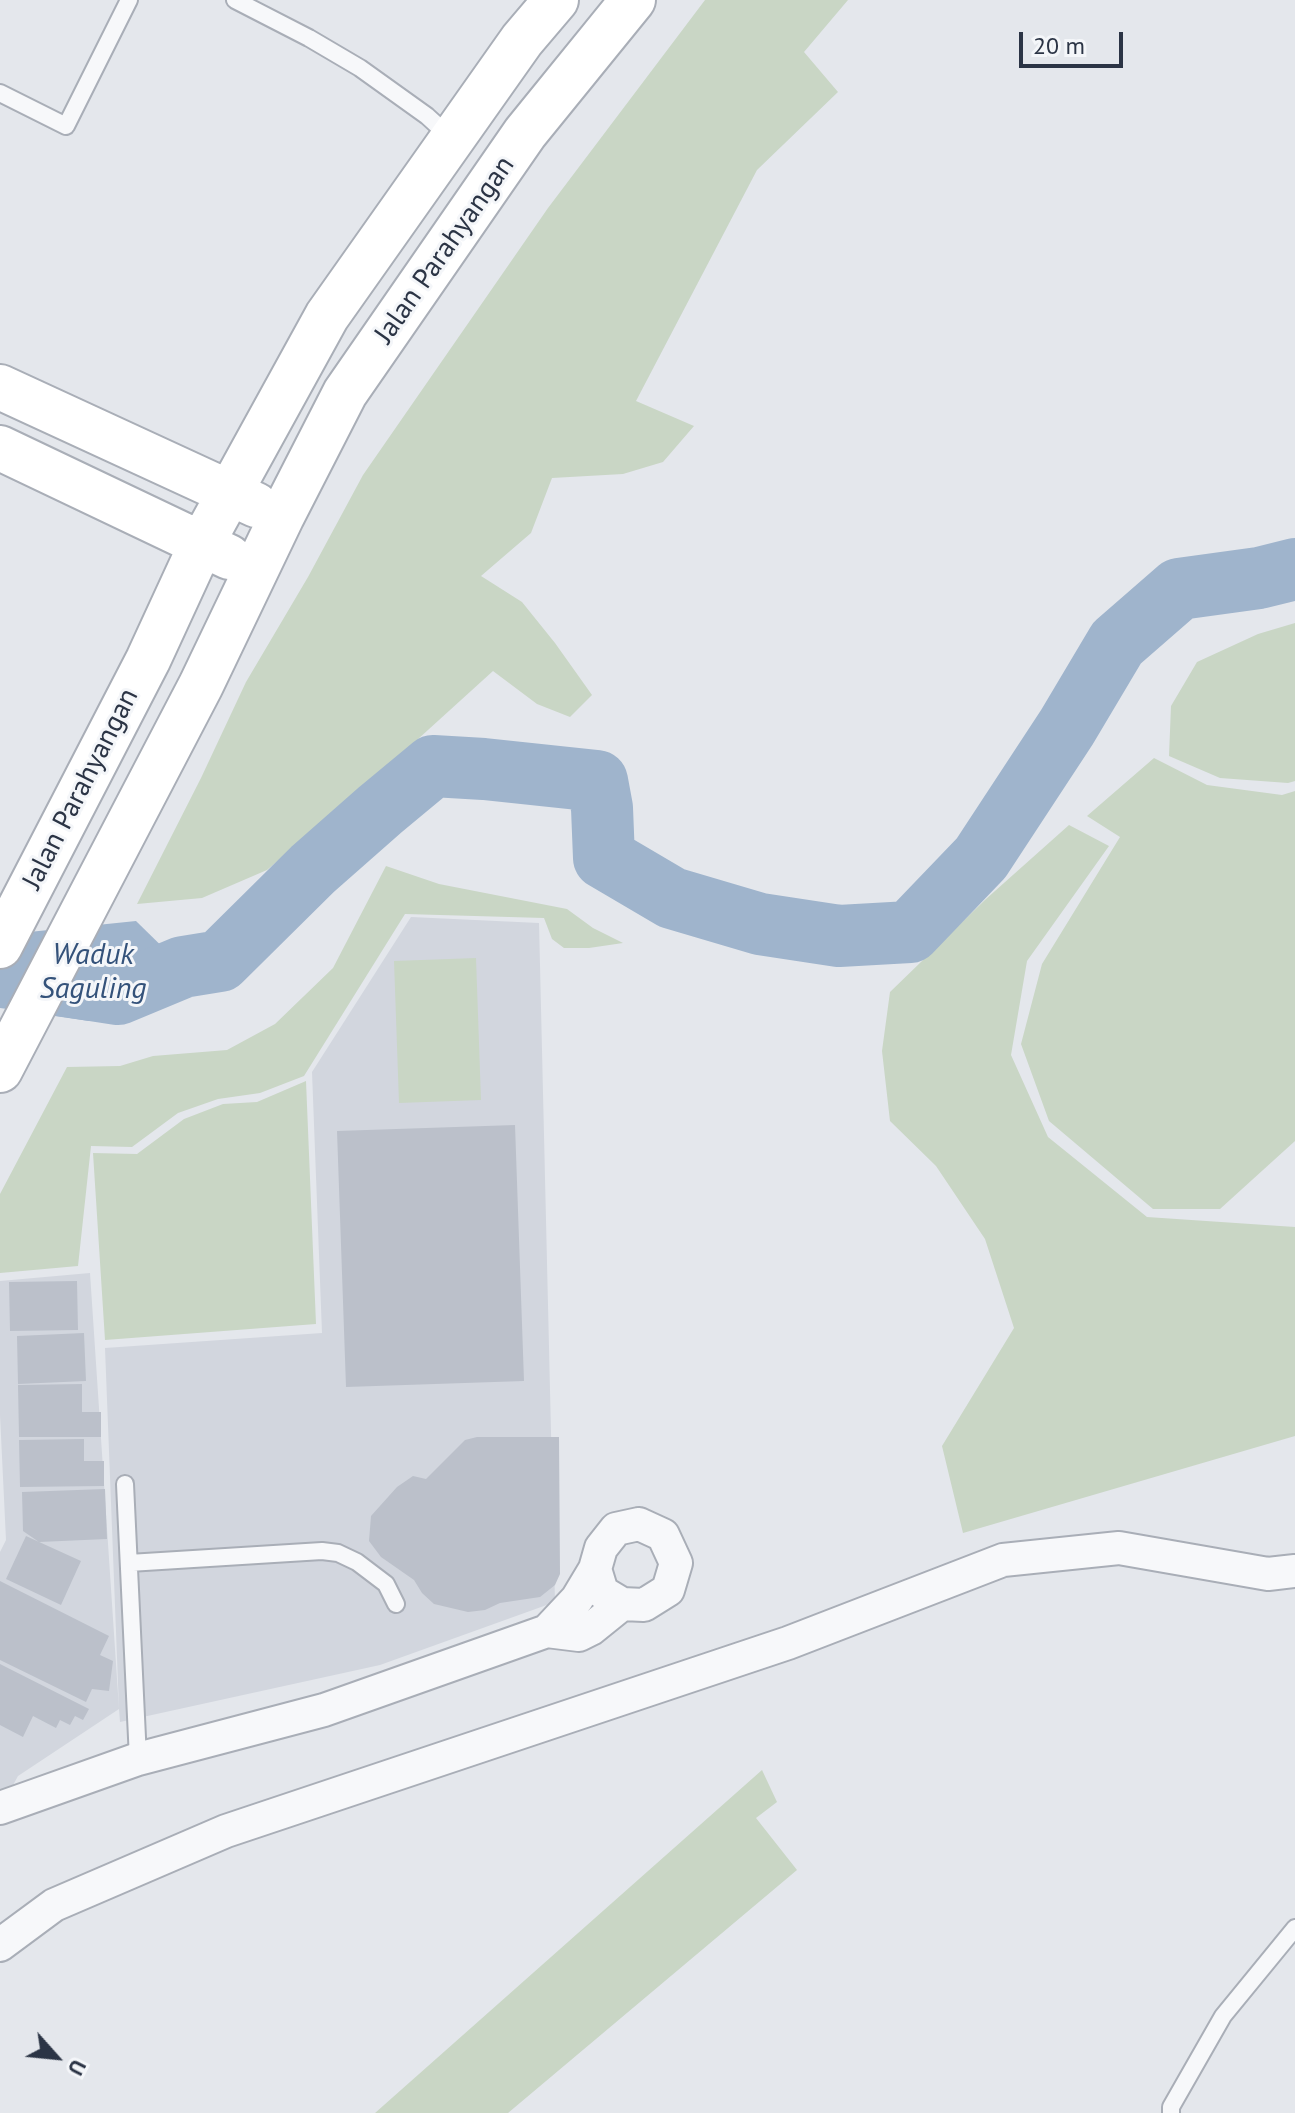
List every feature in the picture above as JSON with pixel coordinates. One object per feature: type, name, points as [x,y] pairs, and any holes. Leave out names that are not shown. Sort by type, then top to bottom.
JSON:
[{"type":"main road","name":"Jalan Parahyangan","points":[[0,946],[148,660],[201,545],[327,316],[522,40],[556,0]]},
{"type":"main road","name":"Jalan Parahyangan","points":[[0,1070],[201,685],[345,393],[525,133],[633,0]]},
{"type":"main road","points":[[0,387],[282,516]]},
{"type":"main road","points":[[0,448],[256,569]]},
{"type":"street","points":[[0,1808],[138,1759],[324,1710],[547,1631],[577,1599],[595,1569],[601,1548],[616,1529],[639,1524],[663,1535],[676,1563],[668,1590],[644,1605],[622,1604],[602,1592],[595,1569]]},
{"type":"street","points":[[0,1945],[54,1905],[226,1831],[788,1643],[1003,1560],[1119,1548],[1268,1574],[1295,1571]]},
{"type":"street","points":[[547,1631],[579,1635],[622,1604]]},
{"type":"lane","points":[[0,93],[66,126],[129,0]]},
{"type":"lane","points":[[235,0],[360,68],[427,116],[453,139]]},
{"type":"lane","points":[[125,1484],[138,1759]]},
{"type":"lane","points":[[129,1563],[322,1551],[338,1553],[357,1562],[386,1584],[396,1604]]},
{"type":"lane","points":[[1171,2113],[1171,2107],[1223,2016],[1295,1928]]},
{"type":"shaded area","points":[[411,917],[539,923],[555,1602],[380,1665],[120,1722],[105,1348],[322,1333],[312,1072]]},
{"type":"shaded area","points":[[90,1273],[119,1709],[18,1776],[0,1809],[0,1552],[6,1540],[0,1415],[0,1281]]},
{"type":"green space","points":[[705,0],[848,0],[804,52],[838,92],[757,170],[636,401],[694,426],[663,462],[623,474],[552,478],[531,533],[481,576],[522,602],[592,695],[570,717],[537,704],[493,671],[374,779],[267,870],[202,898],[137,904],[246,682],[363,475],[548,208]]},
{"type":"green space","points":[[1295,623],[1295,781],[1220,778],[1169,756],[1171,706],[1197,662],[1258,634]]},
{"type":"green space","points":[[1154,758],[1207,785],[1282,795],[1295,791],[1295,1141],[1220,1209],[1153,1209],[1049,1121],[1021,1044],[1042,964],[1120,837],[1087,816]]},
{"type":"green space","points":[[1069,825],[1109,846],[1027,961],[1011,1055],[1048,1137],[1147,1217],[1295,1227],[1295,1436],[963,1533],[942,1446],[1014,1328],[985,1239],[936,1166],[890,1121],[882,1051],[890,992],[986,899]]},
{"type":"green space","points":[[386,866],[439,884],[567,909],[593,928],[623,943],[564,948],[552,939],[544,918],[405,914],[304,1076],[260,1093],[218,1099],[178,1113],[132,1147],[91,1146],[78,1266],[0,1273],[0,1194],[67,1067],[120,1066],[153,1056],[227,1050],[275,1024],[333,968]]},
{"type":"green space","points":[[476,958],[481,1100],[399,1103],[394,961]]},
{"type":"green space","points":[[306,1081],[316,1324],[105,1340],[93,1153],[137,1154],[184,1119],[223,1104],[257,1102]]},
{"type":"green space","points":[[762,1770],[777,1802],[756,1818],[797,1870],[508,2113],[375,2113]]},
{"type":"water","name":"Waduk Saguling","points":[[136,921],[183,967],[182,995],[156,1007],[89,1021],[0,1008],[0,935]]},
{"type":"building","points":[[515,1125],[524,1381],[346,1387],[337,1131]]},
{"type":"building","points":[[77,1281],[78,1330],[10,1331],[9,1282]]},
{"type":"building","points":[[84,1333],[86,1381],[18,1384],[17,1336]]},
{"type":"building","points":[[82,1384],[82,1412],[101,1412],[101,1437],[19,1437],[18,1385]]},
{"type":"building","points":[[477,1437],[559,1437],[560,1574],[555,1585],[540,1597],[468,1612],[434,1604],[414,1580],[381,1557],[369,1541],[371,1516],[397,1487],[413,1476],[426,1479],[465,1440]]},
{"type":"building","points":[[84,1439],[84,1461],[104,1461],[104,1486],[20,1487],[19,1440]]},
{"type":"building","points":[[105,1489],[107,1539],[39,1542],[23,1531],[22,1492]]},
{"type":"building","points":[[26,1536],[81,1561],[61,1605],[6,1579]]},
{"type":"building","points":[[0,1581],[109,1636],[100,1655],[113,1661],[109,1691],[92,1689],[86,1702],[0,1660]]},
{"type":"building","points":[[0,1664],[89,1709],[83,1720],[75,1716],[70,1725],[60,1720],[56,1728],[33,1716],[23,1737],[0,1725]]},
{"type":"waterway","points":[[0,976],[118,994],[183,967],[220,961],[313,869],[433,766],[597,781],[602,808],[604,858],[672,898],[760,924],[839,936],[910,932],[981,858],[1067,727],[1117,643],[1179,589],[1259,578],[1295,569]]}]
